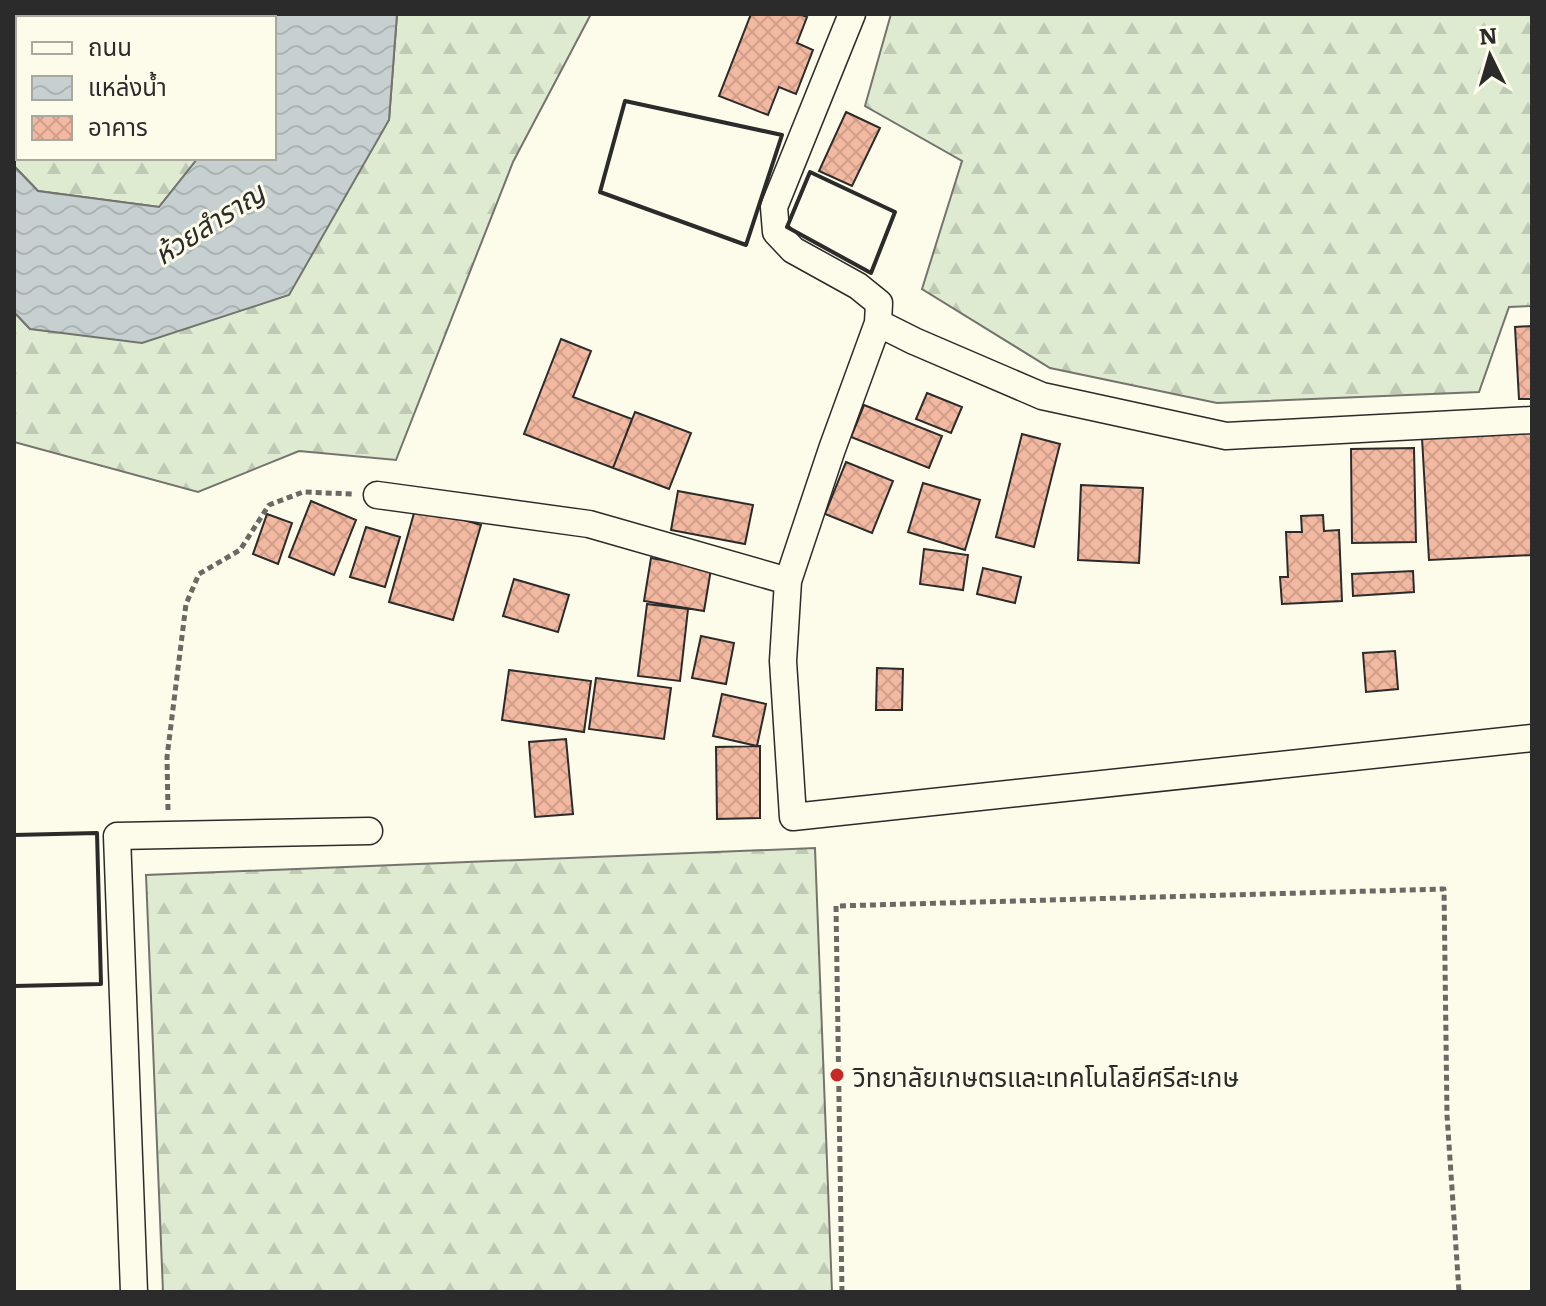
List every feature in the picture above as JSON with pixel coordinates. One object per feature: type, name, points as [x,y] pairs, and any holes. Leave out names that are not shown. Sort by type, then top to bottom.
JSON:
[{"type":"street","points":[[852,14],[774,207],[776,232],[793,250],[858,286],[879,303],[878,323],[788,581],[783,661],[793,817],[1532,738]]},
{"type":"street","points":[[878,323],[1042,396],[1226,436],[1532,420]]},
{"type":"street","points":[[377,495],[589,524],[788,581]]},
{"type":"street","points":[[134,1292],[117,836],[369,831]]},
{"type":"path","points":[[169,835],[167,757],[186,604],[199,574],[240,550],[269,505],[303,492],[377,495]]},
{"type":"path","points":[[842,1292],[836,906],[1444,889],[1447,1115],[1459,1292]]},
{"type":"green space","points":[[14,14],[233,14],[16,16],[16,160],[196,160],[159,207],[38,191],[14,166]]},
{"type":"green space","points":[[397,14],[591,14],[513,162],[396,460],[299,451],[198,492],[14,442],[14,312],[30,329],[389,120]]},
{"type":"green space","points":[[891,14],[1532,14],[1532,306],[1509,307],[1479,392],[1217,403],[1050,368],[922,289],[962,161],[865,106]]},
{"type":"green space","points":[[815,848],[832,1292],[163,1292],[146,875]]},
{"type":"water","name":"ห้วยสำราญ","points":[[397,14],[389,120],[289,295],[142,343],[30,329],[14,312],[14,166],[38,191],[159,207],[196,160],[276,160],[276,16],[233,16]]},
{"type":"building","points":[[751,14],[799,14],[807,17],[797,43],[813,50],[796,94],[779,87],[768,115],[719,96]]},
{"type":"building","points":[[846,112],[880,128],[852,186],[819,171]]},
{"type":"building","points":[[1532,326],[1532,399],[1519,399],[1515,327]]},
{"type":"building","points":[[561,339],[591,351],[573,397],[632,419],[613,468],[524,434]]},
{"type":"building","points":[[927,393],[962,407],[951,433],[916,419]]},
{"type":"building","points":[[864,405],[942,436],[929,468],[851,437]]},
{"type":"building","points":[[635,412],[691,433],[669,489],[613,468]]},
{"type":"building","points":[[1532,432],[1532,555],[1429,560],[1422,438]]},
{"type":"building","points":[[1022,434],[1060,444],[1034,547],[996,537]]},
{"type":"building","points":[[1414,448],[1416,542],[1352,543],[1351,449]]},
{"type":"building","points":[[846,462],[893,481],[872,533],[825,514]]},
{"type":"building","points":[[923,483],[980,500],[965,550],[908,532]]},
{"type":"building","points":[[1081,485],[1143,488],[1139,563],[1078,560]]},
{"type":"building","points":[[678,491],[753,505],[745,544],[671,530]]},
{"type":"building","points":[[311,501],[356,520],[334,575],[289,557]]},
{"type":"building","points":[[416,506],[481,525],[453,620],[389,602]]},
{"type":"building","points":[[267,514],[292,523],[278,564],[253,554]]},
{"type":"building","points":[[1323,515],[1324,531],[1339,530],[1342,601],[1282,604],[1280,577],[1288,577],[1286,532],[1302,532],[1301,516]]},
{"type":"building","points":[[366,527],[400,537],[385,587],[350,577]]},
{"type":"building","points":[[924,549],[968,555],[963,590],[920,584]]},
{"type":"building","points":[[651,558],[711,569],[704,611],[644,601]]},
{"type":"building","points":[[983,568],[1021,577],[1015,603],[977,594]]},
{"type":"building","points":[[1413,571],[1414,592],[1353,596],[1352,574]]},
{"type":"building","points":[[514,579],[569,595],[558,632],[503,616]]},
{"type":"building","points":[[647,604],[688,609],[680,681],[638,676]]},
{"type":"building","points":[[701,636],[734,643],[726,684],[692,678]]},
{"type":"building","points":[[1395,651],[1398,689],[1366,692],[1363,653]]},
{"type":"building","points":[[877,668],[903,669],[902,710],[876,710]]},
{"type":"building","points":[[509,670],[591,681],[584,732],[502,720]]},
{"type":"building","points":[[596,678],[671,688],[664,739],[589,729]]},
{"type":"building","points":[[722,694],[766,704],[757,746],[713,736]]},
{"type":"building","points":[[566,739],[573,814],[535,817],[529,742]]},
{"type":"building","points":[[760,746],[760,818],[717,819],[716,747]]},
{"type":"wall","points":[[625,101],[782,135],[746,245],[600,192],[625,101]]},
{"type":"wall","points":[[810,172],[895,212],[871,273],[787,227],[810,172]]},
{"type":"wall","points":[[14,835],[97,833],[101,984],[14,986]]},
{"type":"place","name":"วิทยาลัยเกษตรและเทคโนโลยีศรีสะเกษ","points":[[837,1075]]}]
